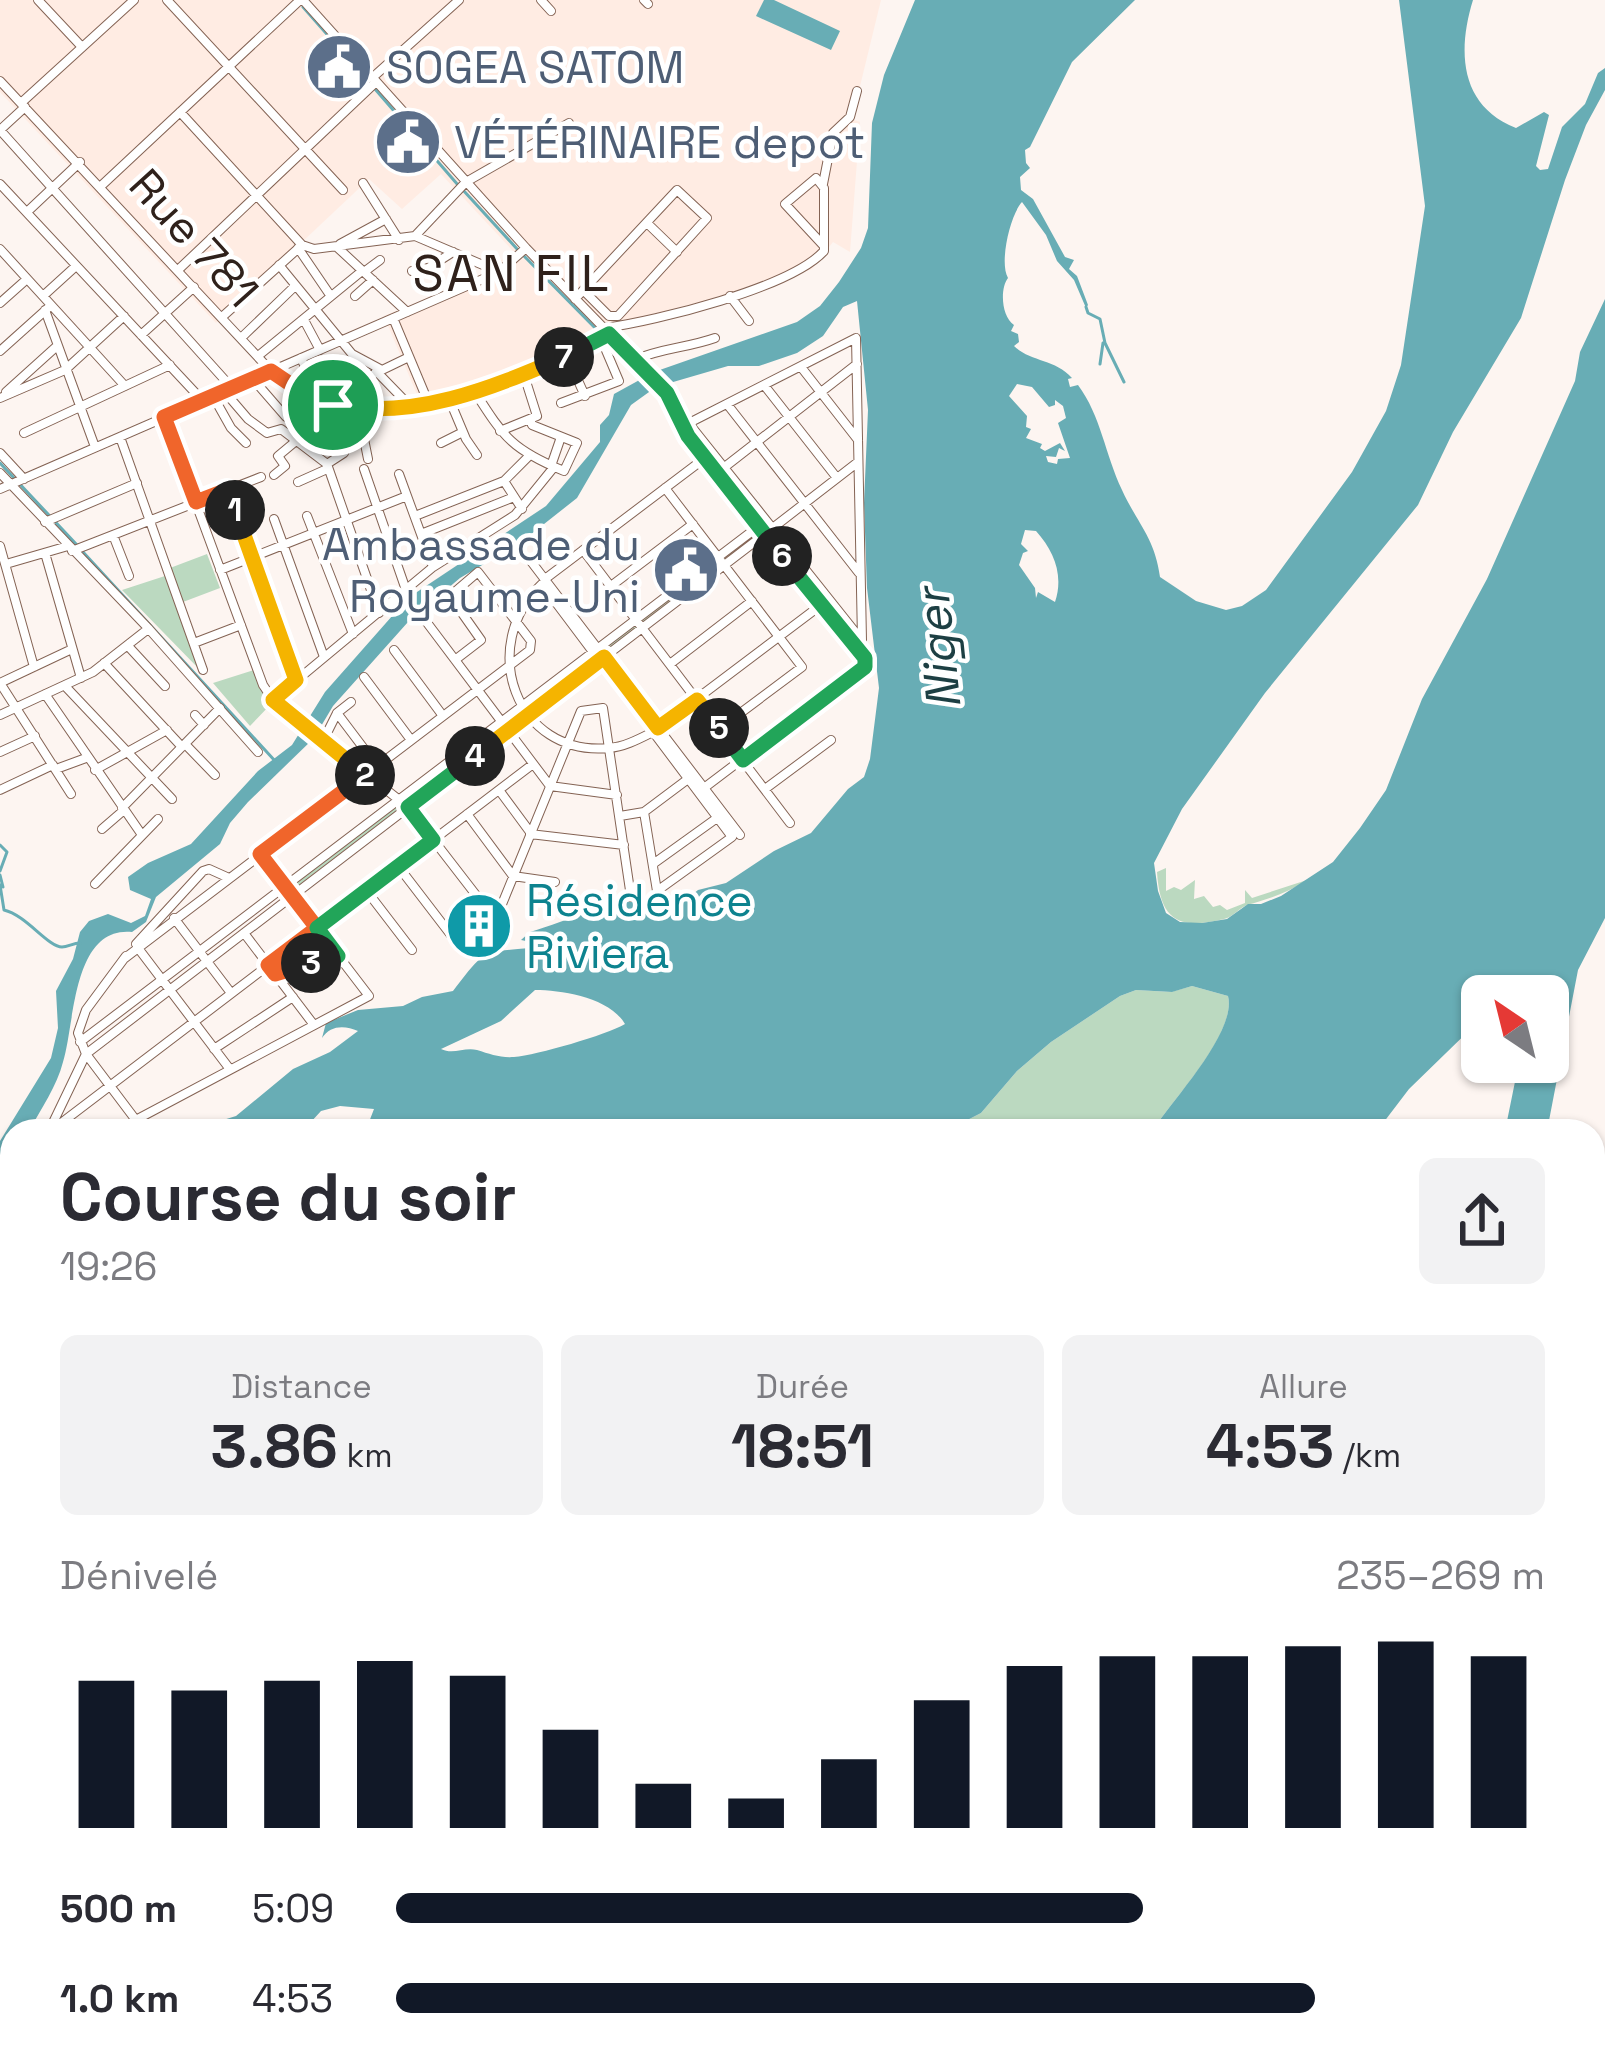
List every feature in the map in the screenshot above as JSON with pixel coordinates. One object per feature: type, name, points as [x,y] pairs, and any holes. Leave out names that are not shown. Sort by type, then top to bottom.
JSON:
[{"type":"street","points":[[38,0],[83,47]]},
{"type":"street","points":[[134,0],[0,130],[165,314],[248,418],[267,433],[281,429],[327,467],[379,613]]},
{"type":"street","points":[[167,0],[343,190]]},
{"type":"street","points":[[101,185],[301,0],[564,292],[667,393],[705,458],[862,640],[856,338],[691,422]]},
{"type":"street","points":[[178,270],[459,0]]},
{"type":"street","points":[[541,0],[551,11]]},
{"type":"street","name":"Rue 781","points":[[1,84],[80,162],[271,371],[320,400],[358,410],[450,401],[524,375],[605,335],[730,296],[813,263],[824,251],[823,245]]},
{"type":"street","points":[[823,245],[823,186],[833,134],[850,117],[857,92]]},
{"type":"street","points":[[180,112],[300,246],[330,295]]},
{"type":"street","points":[[300,246],[314,249],[415,236],[466,182],[569,123]]},
{"type":"street","points":[[27,212],[80,162]]},
{"type":"street","points":[[823,186],[816,178],[785,204],[823,245]]},
{"type":"street","points":[[363,183],[399,240]]},
{"type":"street","points":[[0,184],[246,443]]},
{"type":"street","points":[[575,299],[677,190],[707,218],[618,316],[609,316],[584,291]]},
{"type":"street","points":[[335,247],[386,219]]},
{"type":"street","points":[[647,224],[677,252]]},
{"type":"street","points":[[415,236],[499,272]]},
{"type":"street","points":[[222,317],[300,246]]},
{"type":"street","points":[[335,247],[407,312]]},
{"type":"street","points":[[0,489],[499,272],[526,248]]},
{"type":"street","points":[[0,249],[43,296],[95,447]]},
{"type":"street","points":[[412,271],[428,268],[453,251]]},
{"type":"street","points":[[257,356],[380,260]]},
{"type":"street","points":[[278,265],[352,354],[378,370],[411,407]]},
{"type":"street","points":[[43,296],[76,266]]},
{"type":"street","points":[[0,303],[27,279]]},
{"type":"street","points":[[355,296],[373,280]]},
{"type":"street","points":[[141,335],[194,287]]},
{"type":"street","points":[[241,338],[294,287]]},
{"type":"street","points":[[730,296],[749,321]]},
{"type":"street","points":[[48,308],[124,386]]},
{"type":"street","points":[[0,351],[48,308]]},
{"type":"street","points":[[0,398],[65,370],[124,316]]},
{"type":"street","points":[[393,318],[429,404]]},
{"type":"street","points":[[304,320],[320,350]]},
{"type":"street","points":[[561,403],[619,382],[605,335]]},
{"type":"street","points":[[634,360],[656,350],[689,348],[715,338]]},
{"type":"street","points":[[0,398],[57,346]]},
{"type":"street","points":[[567,356],[585,396]]},
{"type":"street","points":[[301,358],[320,400],[410,357]]},
{"type":"street","points":[[314,381],[355,363]]},
{"type":"street","points":[[726,466],[856,364]]},
{"type":"street","points":[[25,433],[170,365]]},
{"type":"street","points":[[801,367],[858,440]]},
{"type":"street","points":[[500,431],[537,416],[524,375]]},
{"type":"street","points":[[253,379],[286,417],[307,408],[344,453],[298,482]]},
{"type":"street","points":[[764,385],[837,478]]},
{"type":"street","points":[[475,392],[500,431],[528,457],[564,471],[577,443],[532,425],[530,419]]},
{"type":"street","points":[[450,401],[477,455]]},
{"type":"street","points":[[727,404],[861,575]]},
{"type":"street","points":[[358,410],[368,458]]},
{"type":"street","points":[[678,411],[726,466],[821,605],[865,658],[865,667],[704,788]]},
{"type":"street","points":[[164,417],[263,685],[273,700],[400,799],[491,916],[498,914],[581,711],[601,706],[631,897]]},
{"type":"street","points":[[441,443],[463,432]]},
{"type":"street","points":[[120,436],[203,670]]},
{"type":"street","points":[[273,700],[434,567],[522,509],[552,466],[561,437]]},
{"type":"street","points":[[274,475],[284,466],[278,455],[296,441]]},
{"type":"street","points":[[0,453],[45,521],[258,752]]},
{"type":"street","points":[[415,516],[504,482],[528,457]]},
{"type":"street","points":[[545,580],[705,458]]},
{"type":"street","points":[[56,1119],[86,1054],[408,807],[525,711],[859,461]]},
{"type":"street","points":[[364,469],[406,590]]},
{"type":"street","points":[[0,473],[18,482]]},
{"type":"street","points":[[399,474],[434,567]]},
{"type":"street","points":[[3,564],[113,535],[261,477]]},
{"type":"street","points":[[504,482],[522,509]]},
{"type":"street","points":[[45,521],[137,483]]},
{"type":"street","points":[[665,488],[802,667],[719,729]]},
{"type":"street","points":[[227,490],[296,680]]},
{"type":"street","points":[[220,570],[407,496]]},
{"type":"street","points":[[422,534],[514,497]]},
{"type":"street","points":[[308,516],[353,634]]},
{"type":"street","points":[[274,519],[324,657]]},
{"type":"street","points":[[611,586],[693,524]]},
{"type":"street","points":[[113,535],[129,576]]},
{"type":"street","points":[[0,546],[34,667]]},
{"type":"street","points":[[584,550],[790,823]]},
{"type":"street","points":[[45,553],[81,679]]},
{"type":"street","points":[[530,560],[740,835]]},
{"type":"street","points":[[124,958],[530,650],[531,641],[478,572],[450,596],[481,640],[455,660]]},
{"type":"street","points":[[0,590],[10,584]]},
{"type":"street","points":[[599,655],[542,584],[515,620],[508,667],[525,711],[568,742],[610,748],[656,730],[821,605]]},
{"type":"street","points":[[670,664],[752,601]]},
{"type":"street","points":[[425,620],[550,787],[617,795]]},
{"type":"street","points":[[194,643],[241,625]]},
{"type":"street","points":[[0,715],[81,679],[148,628]]},
{"type":"street","points":[[128,646],[165,686]]},
{"type":"street","points":[[71,794],[0,683],[72,649]]},
{"type":"street","points":[[394,650],[443,716]]},
{"type":"street","points":[[104,663],[215,775]]},
{"type":"street","points":[[364,677],[411,740]]},
{"type":"street","points":[[65,686],[172,799]]},
{"type":"street","points":[[45,694],[142,835]]},
{"type":"street","points":[[321,737],[351,702]]},
{"type":"street","points":[[102,829],[220,708]]},
{"type":"street","points":[[337,713],[377,766]]},
{"type":"street","points":[[195,715],[204,725]]},
{"type":"street","points":[[80,1042],[400,799],[505,727]]},
{"type":"street","points":[[94,770],[167,730]]},
{"type":"street","points":[[644,812],[657,891],[732,837],[656,730]]},
{"type":"street","points":[[0,752],[35,736]]},
{"type":"street","points":[[765,790],[831,740]]},
{"type":"street","points":[[0,790],[54,766],[86,758]]},
{"type":"street","points":[[66,1119],[231,993],[272,969],[317,928],[533,764]]},
{"type":"street","points":[[620,815],[644,812],[688,779]]},
{"type":"street","points":[[500,790],[530,834],[624,844]]},
{"type":"street","points":[[467,814],[513,876],[555,882]]},
{"type":"street","points":[[95,884],[158,818]]},
{"type":"street","points":[[653,863],[718,818]]},
{"type":"street","points":[[229,878],[206,869],[166,908],[86,1010],[78,1033],[80,1042],[135,1119],[369,996],[260,854]]},
{"type":"street","points":[[398,866],[454,939]]},
{"type":"street","points":[[366,890],[412,950]]},
{"type":"street","points":[[166,908],[231,993]]},
{"type":"street","points":[[244,933],[314,1025]]},
{"type":"street","points":[[138,948],[229,1068]]},
{"type":"street","points":[[272,969],[338,956]]},
{"type":"street","points":[[214,1049],[293,997]]},
{"type":"shaded area","points":[[0,0],[881,0],[852,119],[860,122],[850,252],[833,242],[812,269],[644,327],[626,328],[426,416],[384,316],[485,275],[512,250],[441,174],[402,209],[369,179],[216,323],[0,92]]},
{"type":"green space","points":[[758,531],[290,892],[286,888]]},
{"type":"green space","points":[[207,554],[220,588],[183,602],[170,568]]},
{"type":"green space","points":[[168,575],[201,671],[122,590]]},
{"type":"green space","points":[[254,670],[273,702],[250,726],[213,683]]},
{"type":"green space","points":[[1166,868],[1166,891],[1181,890],[1195,880],[1194,899],[1204,896],[1213,907],[1227,910],[1245,903],[1245,890],[1252,898],[1307,880],[1227,918],[1195,923],[1175,918],[1162,902],[1157,872]]},
{"type":"green space","points":[[1192,986],[1228,996],[1228,1011],[1213,1047],[1161,1119],[969,1119],[981,1113],[1017,1071],[1051,1042],[1120,996],[1136,990],[1171,992]]},
{"type":"water","points":[[764,0],[774,0],[840,31],[831,50],[756,16]]},
{"type":"water","name":"Niger","points":[[915,0],[1135,0],[1072,62],[1025,150],[1030,168],[1020,177],[1021,190],[1033,199],[1065,257],[1074,260],[1069,269],[1077,276],[1088,305],[1086,308],[1074,280],[1057,261],[1046,235],[1022,202],[1007,239],[1003,302],[1014,325],[1011,331],[1018,334],[1014,346],[1065,372],[1072,378],[1068,379],[1070,387],[1078,385],[1086,397],[1122,490],[1150,541],[1160,577],[1196,601],[1226,610],[1266,590],[1352,472],[1386,411],[1401,365],[1425,206],[1399,0],[1473,0],[1465,58],[1474,92],[1497,118],[1516,128],[1544,112],[1549,115],[1536,166],[1540,170],[1548,169],[1562,127],[1585,104],[1598,73],[1605,68],[1605,90],[1565,180],[1521,318],[1453,432],[1418,505],[1265,693],[1182,809],[1154,863],[1166,913],[1180,922],[1202,923],[1227,919],[1248,904],[1281,896],[1333,862],[1386,790],[1422,699],[1487,579],[1575,381],[1580,352],[1605,299],[1605,918],[1578,970],[1569,1017],[1569,975],[1461,975],[1461,1038],[1409,1089],[1386,1119],[1161,1119],[1213,1046],[1228,1011],[1228,996],[1192,986],[1172,992],[1136,990],[1120,996],[1051,1042],[1017,1071],[981,1113],[969,1119],[370,1119],[374,1109],[340,1106],[321,1111],[314,1119],[226,1119],[293,1069],[330,1052],[358,1031],[338,1027],[322,1038],[326,1023],[358,1010],[403,1006],[453,991],[484,956],[530,948],[531,942],[521,940],[530,932],[625,902],[682,903],[698,890],[726,883],[811,833],[864,777],[879,688],[867,588],[868,410],[857,301],[843,307],[823,336],[797,353],[759,366],[728,366],[656,387],[631,405],[577,498],[520,543],[460,578],[408,622],[333,706],[314,738],[230,823],[220,844],[156,897],[146,922],[98,944],[80,981],[57,1080],[36,1119],[14,1119],[51,1058],[58,1028],[56,991],[73,959],[80,932],[89,921],[108,914],[131,923],[145,916],[151,899],[130,890],[128,877],[191,844],[258,771],[292,745],[325,692],[408,598],[546,506],[600,442],[600,425],[609,415],[614,394],[654,372],[797,322],[820,306],[861,248],[868,228],[872,123],[884,75]],"holes":[[[1017,384],[1032,387],[1049,407],[1055,400],[1063,406],[1066,418],[1058,423],[1070,458],[1058,459],[1057,464],[1048,462],[1046,456],[1056,457],[1059,448],[1065,451],[1060,443],[1045,451],[1042,444],[1026,438],[1031,429],[1026,427],[1027,416],[1009,396]],[[1025,530],[1036,531],[1058,573],[1055,602],[1038,592],[1036,598],[1035,588],[1019,565],[1028,551],[1021,544]],[[535,990],[597,1002],[625,1024],[571,1044],[514,1057],[441,1049],[501,1021]]]},
{"type":"water","points":[[1515,1083],[1556,1083],[1549,1119],[1507,1119]]},
{"type":"waterway","points":[[303,7],[369,82]]},
{"type":"waterway","points":[[375,89],[458,185]]},
{"type":"waterway","points":[[463,190],[518,250]]},
{"type":"waterway","points":[[524,256],[602,335]]},
{"type":"waterway","points":[[1086,307],[1100,319],[1105,343],[1124,382]]},
{"type":"waterway","points":[[607,341],[640,381]]},
{"type":"waterway","points":[[1100,364],[1103,343]]},
{"type":"waterway","points":[[0,463],[77,545]]},
{"type":"waterway","points":[[83,552],[276,762]]},
{"type":"waterway","points":[[0,845],[7,852],[0,871]]},
{"type":"waterway","points":[[0,875],[3,887]]},
{"type":"waterway","points":[[0,885],[4,910],[56,946],[80,943]]},
{"type":"place","name":"SOGEA SATOM","points":[[339,67]]},
{"type":"place","name":"VÉTÉRINAIRE depot","points":[[408,142]]},
{"type":"place","name":"Ambassade du Royaume-Uni","points":[[686,570]]},
{"type":"place","name":"Résidence Riviera","points":[[479,926]]},
{"type":"district","name":"SAN FIL","points":[[512,273]]},
{"type":"route","points":[[333,405],[271,371],[164,417],[196,502],[227,490],[253,557],[296,680],[273,700],[367,773],[260,854],[317,928],[268,965],[275,974],[338,956],[317,928],[433,840],[408,807],[604,657],[658,728],[697,700],[743,760],[865,667],[865,658],[688,436],[667,393],[609,334],[524,375],[450,401],[358,410],[333,405]]}]
